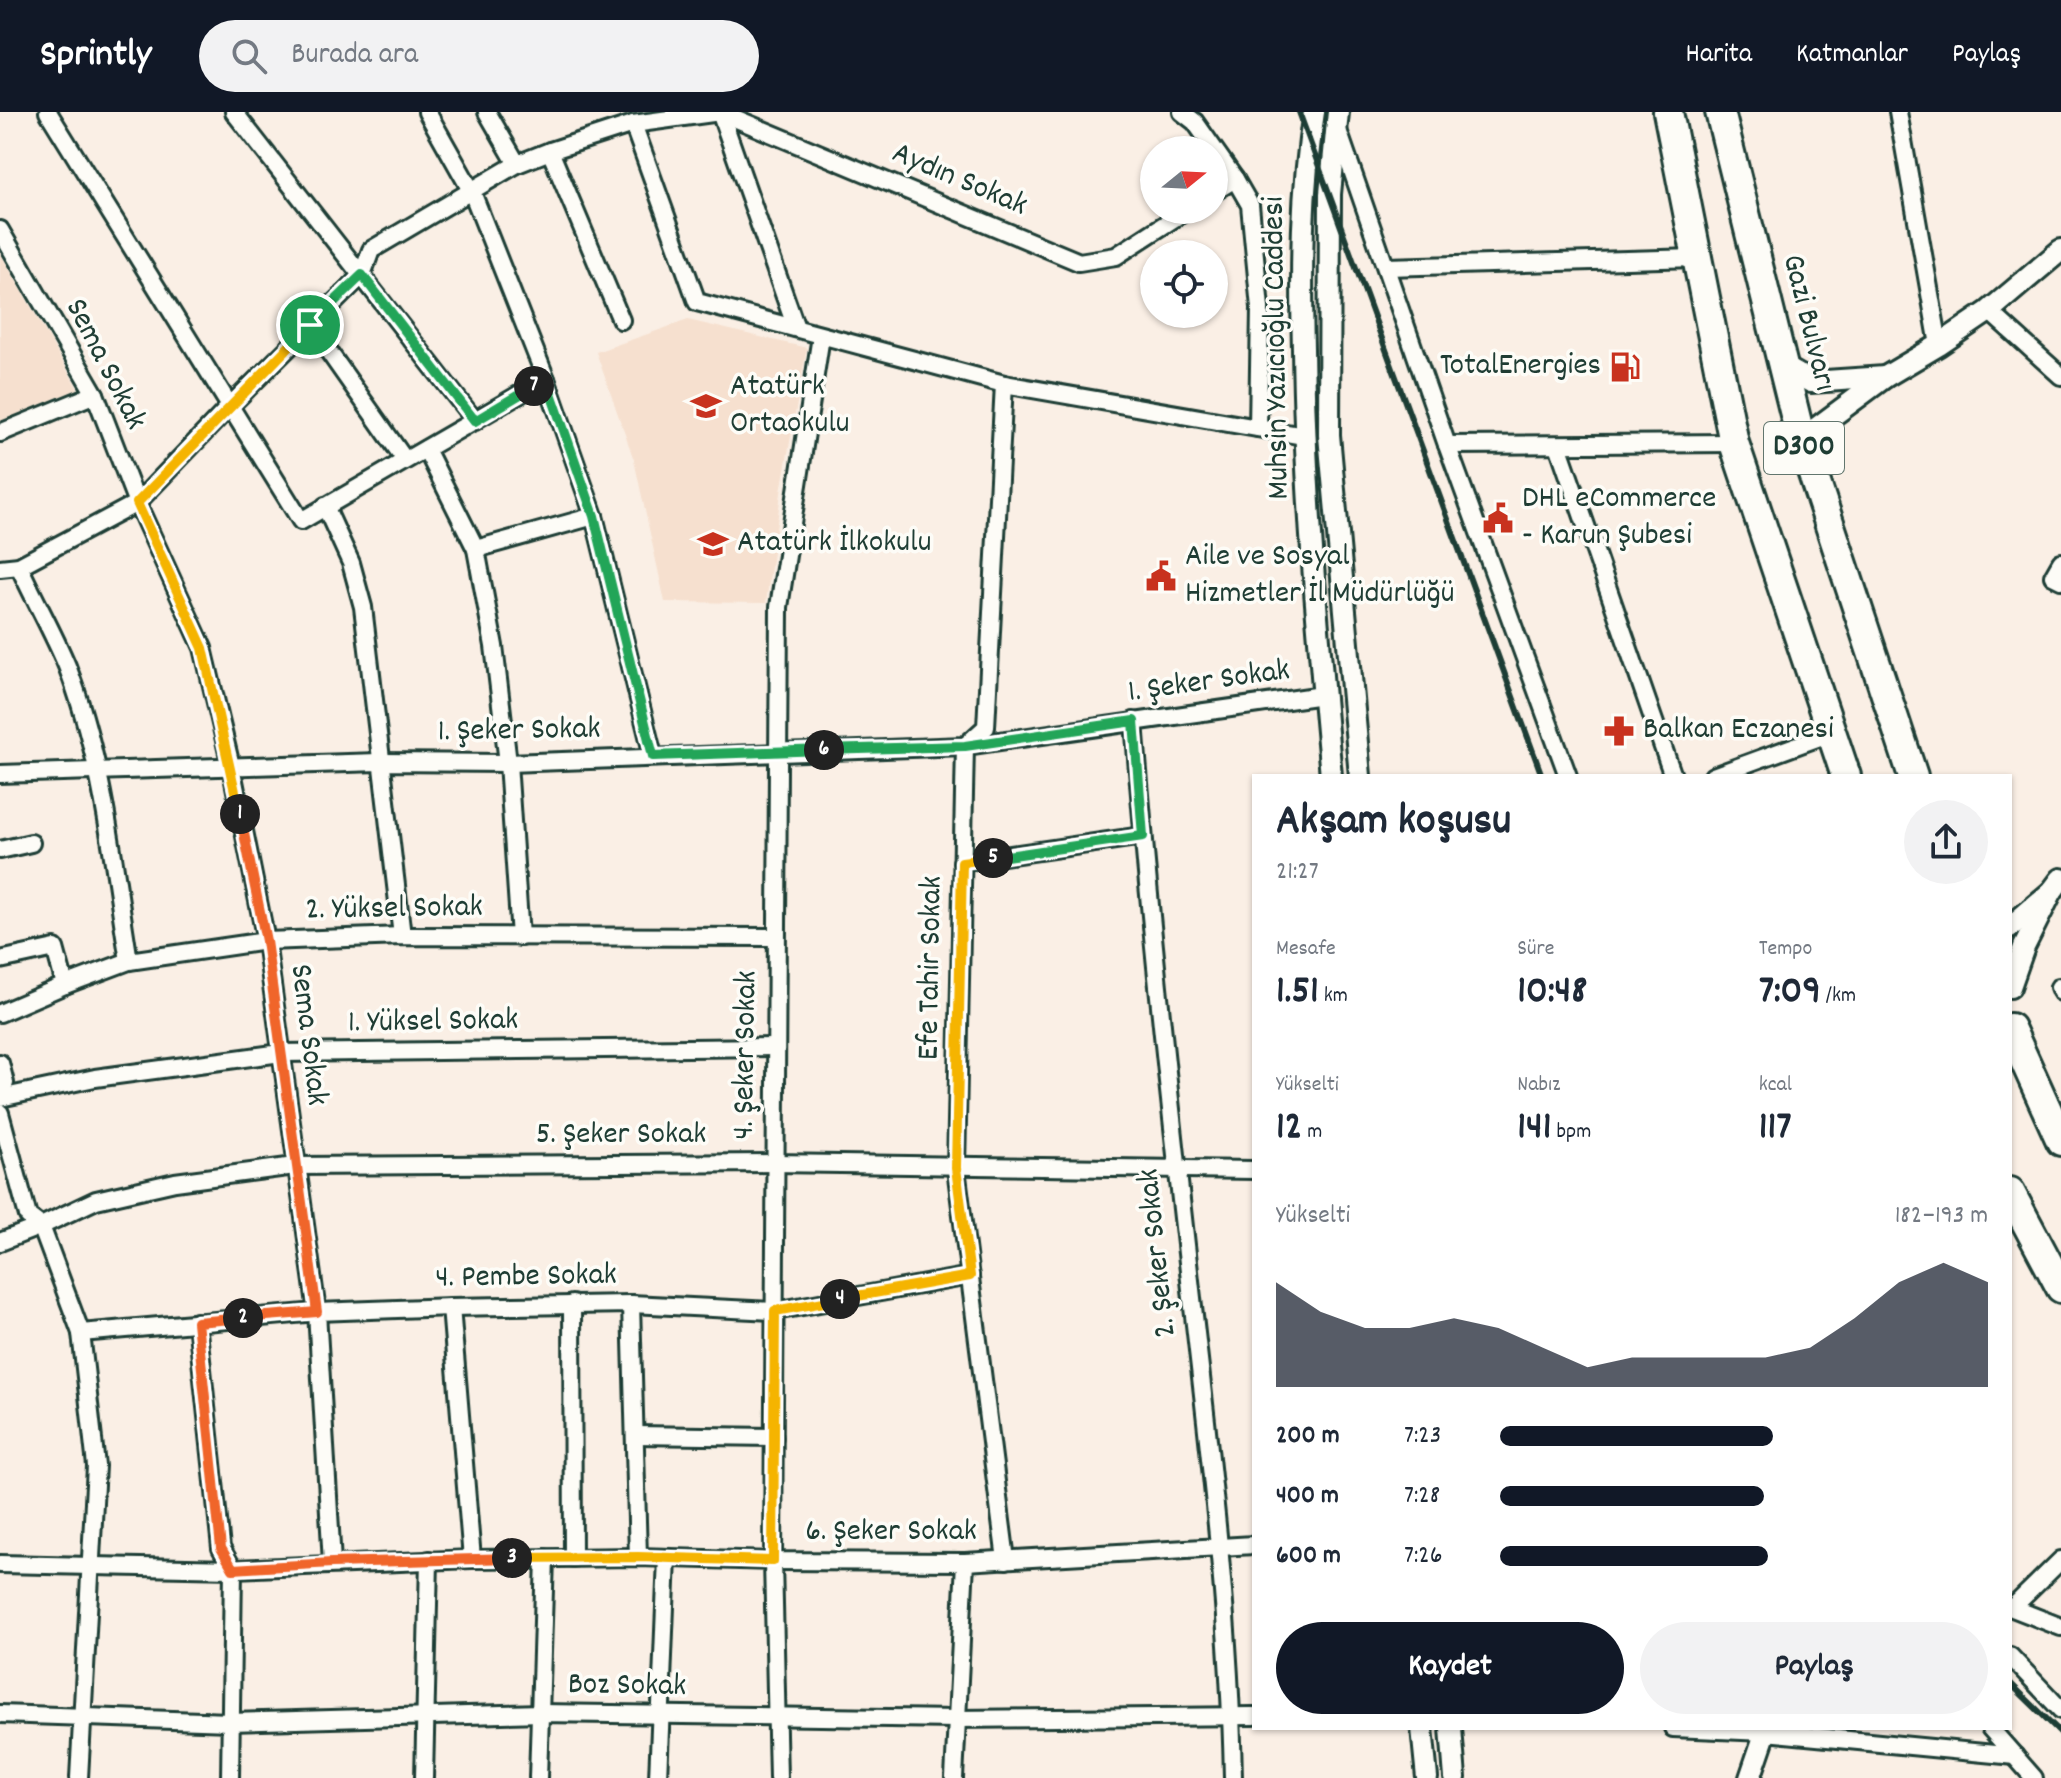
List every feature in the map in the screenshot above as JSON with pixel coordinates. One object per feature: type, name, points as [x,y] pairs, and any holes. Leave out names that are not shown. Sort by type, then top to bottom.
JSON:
[{"type":"highway","name":"D300","points":[[1668,112],[1734,443],[1845,774]]},
{"type":"highway","name":"Gazi Bulvarı","points":[[1720,112],[1807,456],[1912,774]]},
{"type":"highway","points":[[2012,1032],[2061,1141]]},
{"type":"highway","points":[[2016,1218],[2061,1288]]},
{"type":"street","points":[[48,112],[301,521],[546,379]]},
{"type":"street","points":[[234,112],[475,421]]},
{"type":"street","points":[[427,112],[472,192],[546,379],[594,516],[653,756]]},
{"type":"street","points":[[487,112],[517,164]]},
{"type":"street","points":[[0,568],[19,566],[137,503],[362,275],[371,250],[517,164],[633,124],[720,112],[796,328]]},
{"type":"street","name":"Aydın Sokak","points":[[720,112],[1079,262],[1116,256],[1165,224]]},
{"type":"street","name":"Muhsin Yazıcıoğlu Caddesi","points":[[1314,112],[1301,250],[1304,436],[1331,774]]},
{"type":"street","points":[[1898,112],[1939,345]]},
{"type":"street","points":[[1194,115],[1250,205],[1260,308],[1258,428]]},
{"type":"street","points":[[1337,119],[1447,445],[1567,774]]},
{"type":"street","name":"Muhsin Yazıcıoğlu Caddesi","points":[[1337,119],[1330,194],[1329,435],[1360,774]]},
{"type":"street","points":[[633,124],[697,302],[1004,384],[1304,436],[1329,435]]},
{"type":"street","points":[[550,151],[621,320]]},
{"type":"street","points":[[1228,183],[1235,179]]},
{"type":"street","name":"Sema Sokak","points":[[0,230],[95,394],[137,503],[203,648],[231,766],[266,941],[317,1312],[332,1563]]},
{"type":"street","points":[[1807,456],[1815,429],[1885,377],[1989,311],[2061,250]]},
{"type":"street","points":[[1386,267],[1696,258]]},
{"type":"street","points":[[1989,311],[2061,376]]},
{"type":"street","points":[[310,325],[405,460]]},
{"type":"street","name":"4. Şeker Sokak","points":[[778,1778],[773,1561],[773,1163],[779,607],[821,336]]},
{"type":"street","points":[[1783,366],[1811,382],[1885,377]]},
{"type":"street","points":[[965,746],[986,727],[1004,384]]},
{"type":"street","points":[[0,433],[95,394]]},
{"type":"street","points":[[1447,445],[1734,443]]},
{"type":"street","points":[[1558,445],[1672,774]]},
{"type":"street","points":[[426,449],[476,549],[494,646],[508,763],[520,937]]},
{"type":"street","points":[[325,506],[351,563],[363,607],[402,936]]},
{"type":"street","points":[[476,549],[594,516]]},
{"type":"street","points":[[2061,562],[2053,576],[2061,580]]},
{"type":"street","points":[[19,566],[66,665],[87,728],[129,961]]},
{"type":"street","name":"1. Şeker Sokak","points":[[0,774],[379,762],[508,763],[965,746],[1323,695]]},
{"type":"street","name":"2. Şeker Sokak","points":[[1134,721],[1177,1171],[1220,1547],[1232,1716],[1233,1778]]},
{"type":"street","points":[[1718,774],[1831,733]]},
{"type":"street","name":"Efe Tahir Sokak","points":[[965,746],[956,1168],[1006,1560]]},
{"type":"street","points":[[962,862],[1143,836]]},
{"type":"street","points":[[0,850],[31,843]]},
{"type":"street","points":[[2012,925],[2056,885]]},
{"type":"street","points":[[2012,981],[2024,947],[2056,885]]},
{"type":"street","name":"2. Yüksel Sokak","points":[[0,1013],[129,961],[266,941],[402,936],[776,937]]},
{"type":"street","points":[[0,960],[55,948],[65,985]]},
{"type":"street","name":"1. Yüksel Sokak","points":[[0,1095],[95,1078],[281,1053],[775,1047]]},
{"type":"street","points":[[0,1063],[5,1083],[0,1095]]},
{"type":"street","points":[[0,1113],[28,1216],[41,1226],[81,1333],[96,1466],[79,1778]]},
{"type":"street","name":"5. Şeker Sokak","points":[[0,1242],[96,1200],[175,1182],[295,1166],[773,1163],[1252,1170]]},
{"type":"street","name":"4. Pembe Sokak","points":[[81,1333],[317,1312],[451,1307],[631,1304],[775,1311],[970,1276]]},
{"type":"street","points":[[572,1304],[573,1558]]},
{"type":"street","points":[[631,1304],[638,1557]]},
{"type":"street","points":[[451,1307],[472,1559]]},
{"type":"street","points":[[197,1322],[221,1548],[233,1569],[230,1778]]},
{"type":"street","points":[[635,1435],[774,1437]]},
{"type":"street","name":"6. Şeker Sokak","points":[[0,1564],[233,1569],[429,1560],[638,1557],[965,1562],[1252,1545]]},
{"type":"street","points":[[538,1778],[545,1558]]},
{"type":"street","points":[[658,1778],[667,1558]]},
{"type":"street","points":[[424,1778],[429,1560]]},
{"type":"street","points":[[2061,1560],[2012,1607],[2061,1627]]},
{"type":"street","points":[[954,1778],[965,1562]]},
{"type":"street","points":[[2012,1658],[2061,1710]]},
{"type":"street","name":"Boz Sokak","points":[[0,1714],[230,1722],[540,1713],[957,1719],[1252,1716]]},
{"type":"street","points":[[1422,1730],[1427,1778]]},
{"type":"street","points":[[1451,1730],[1455,1778]]},
{"type":"street","points":[[1750,1778],[1766,1730],[2015,1756]]},
{"type":"street","points":[[1992,1730],[2034,1778]]},
{"type":"shaded area","points":[[0,253],[78,389],[0,421]]},
{"type":"shaded area","name":"Atatürk Ortaokulu","points":[[688,320],[807,348],[782,486],[766,603],[665,602],[634,460],[596,352]]},
{"type":"railway","points":[[1299,112],[1541,774]]},
{"type":"railway","points":[[2012,1685],[2061,1733]]},
{"type":"place","name":"TotalEnergies","points":[[1625,367]]},
{"type":"place","name":"Atatürk Ortaokulu","points":[[706,406]]},
{"type":"place","name":"DHL eCommerce - Karun Şubesi","points":[[1498,518]]},
{"type":"place","name":"Atatürk İlkokulu","points":[[713,544]]},
{"type":"place","name":"Aile ve Sosyal Hizmetler İl Müdürlüğü","points":[[1161,576]]},
{"type":"place","name":"Balkan Eczanesi","points":[[1619,731]]},
{"type":"route","points":[[362,275],[475,421],[546,379],[594,516],[653,756],[965,746],[1134,721],[1143,836],[962,862],[956,1168],[970,1276],[775,1311],[773,1561],[638,1557],[472,1559],[233,1569],[221,1548],[197,1322],[317,1312],[266,941],[231,766],[203,648],[137,503],[310,325],[362,275]]}]
